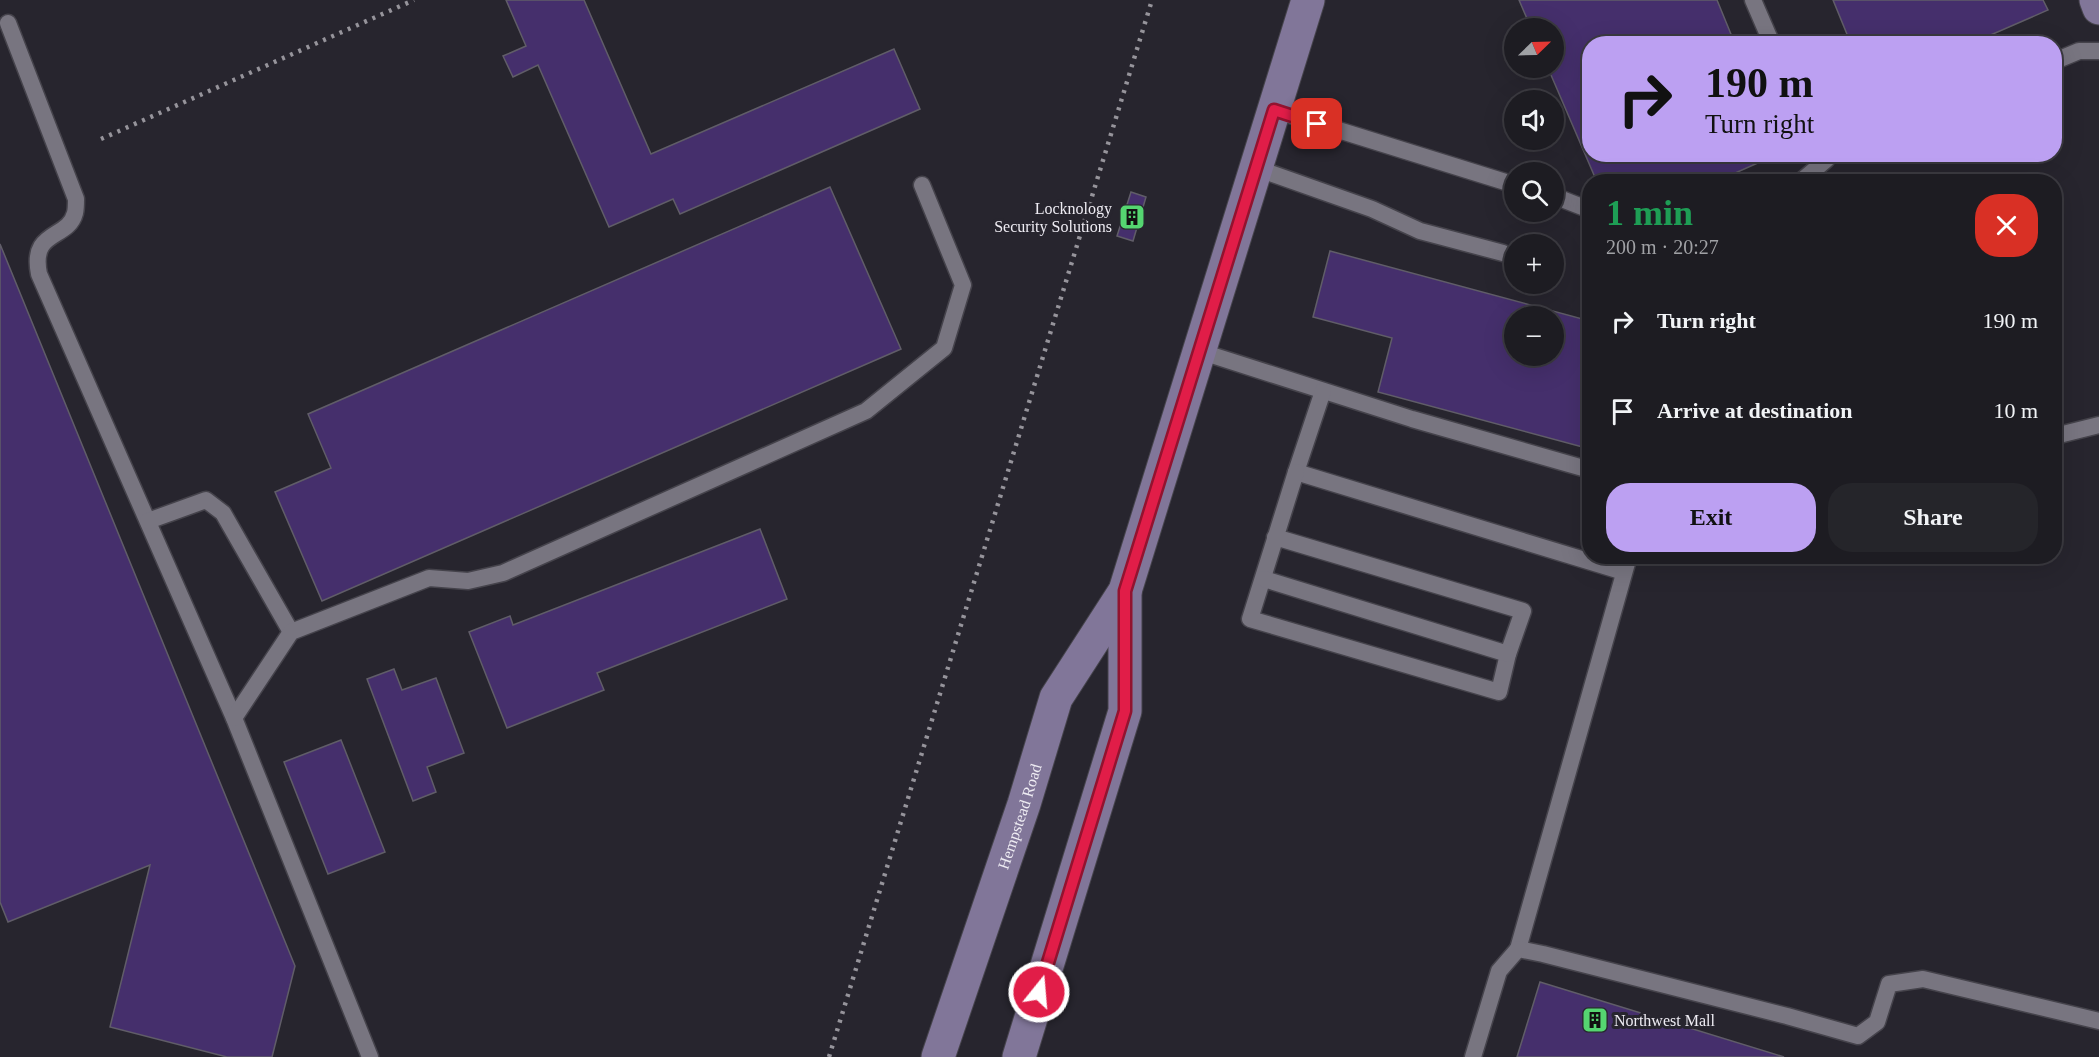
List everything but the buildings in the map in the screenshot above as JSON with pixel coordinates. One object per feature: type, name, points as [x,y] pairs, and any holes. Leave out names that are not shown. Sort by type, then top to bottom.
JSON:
[{"type":"main road","name":"Hempstead Road","points":[[938,1057],[1056,699],[1125,591],[1308,0]]},
{"type":"main road","points":[[2096,0],[2099,8]]},
{"type":"main road","name":"Hempstead Road","points":[[1019,1057],[1125,711],[1125,591]]},
{"type":"lane","points":[[1753,0],[1769,36]]},
{"type":"lane","points":[[8,23],[76,199],[75,214],[68,225],[46,239],[40,250],[36,262],[39,274],[234,718],[370,1057]]},
{"type":"lane","points":[[2062,58],[2079,51],[2099,51]]},
{"type":"lane","points":[[1274,110],[1504,181]]},
{"type":"lane","points":[[1808,174],[1819,162]]},
{"type":"lane","points":[[1256,168],[1372,209],[1420,231],[1503,252]]},
{"type":"lane","points":[[234,718],[291,632],[429,578],[468,581],[503,573],[866,411],[944,348],[963,285],[922,185]]},
{"type":"lane","points":[[1564,200],[1582,207]]},
{"type":"lane","points":[[1199,351],[1412,419],[1582,468]]},
{"type":"lane","points":[[1275,537],[1523,611],[1508,654],[1499,692],[1250,619],[1275,537],[1323,391]]},
{"type":"lane","points":[[2062,434],[2099,425]]},
{"type":"lane","points":[[1296,472],[1582,552]]},
{"type":"lane","points":[[148,521],[206,500],[223,513],[291,632]]},
{"type":"lane","points":[[1473,1057],[1499,971],[1518,949],[1626,564]]},
{"type":"lane","points":[[1264,579],[1508,654]]},
{"type":"lane","points":[[1518,949],[1858,1036],[1877,1022],[1889,984],[1923,979],[2099,1021]]},
{"type":"railway","points":[[101,139],[414,0]]},
{"type":"railway","points":[[829,1057],[1152,0]]},
{"type":"place","name":"Locknology Security Solutions","points":[[1132,217]]},
{"type":"place","name":"Northwest Mall","points":[[1595,1020]]},
{"type":"route","points":[[1039,992],[1125,711],[1125,591],[1274,110],[1317,124]]}]
